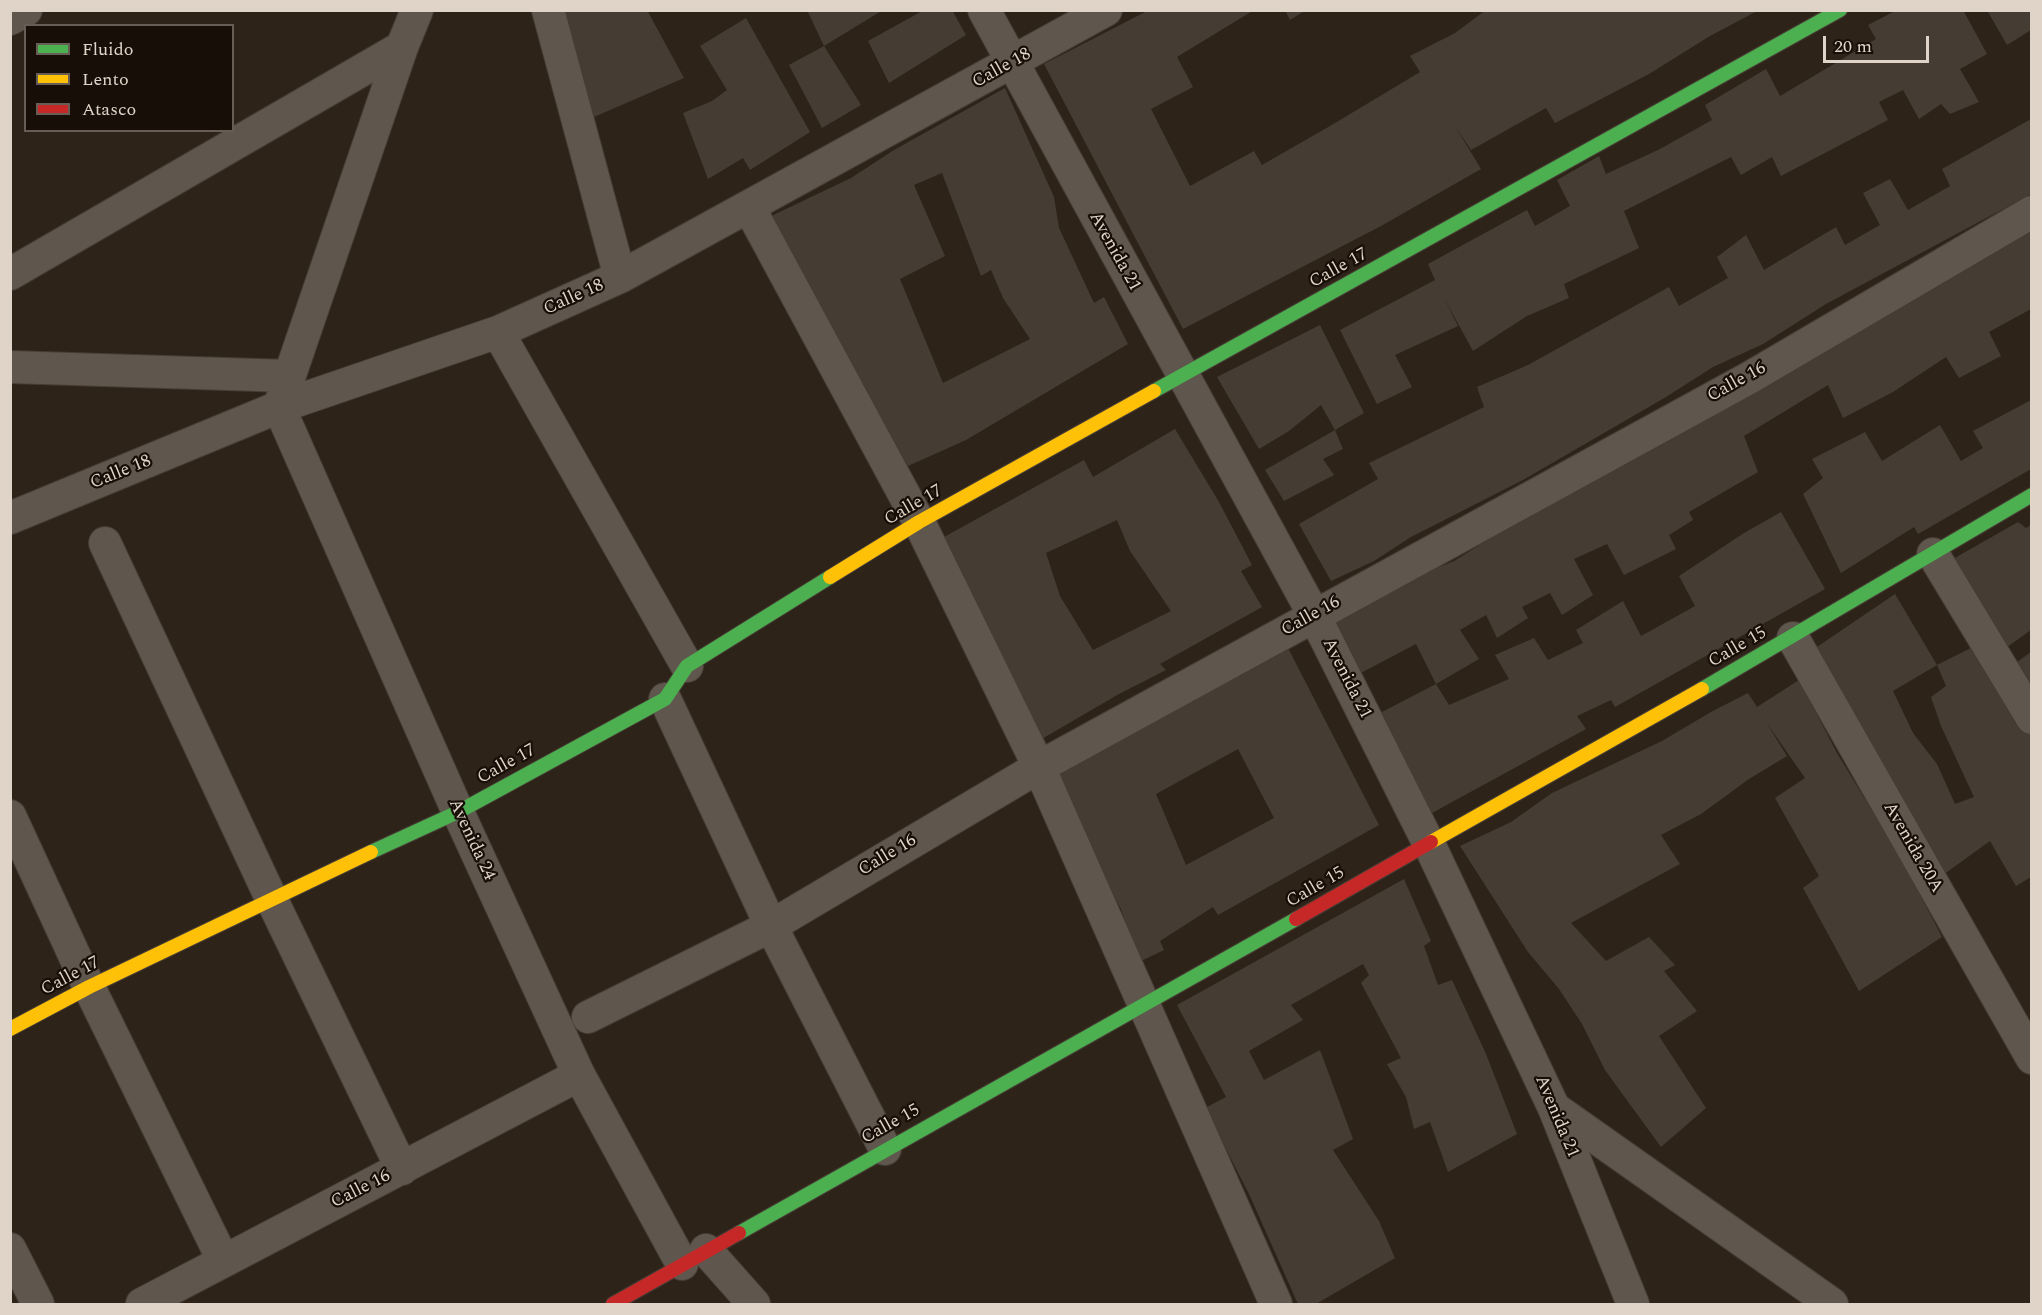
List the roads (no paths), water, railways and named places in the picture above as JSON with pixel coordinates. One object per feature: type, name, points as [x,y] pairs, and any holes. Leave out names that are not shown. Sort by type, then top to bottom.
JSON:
[{"type":"street","points":[[10,19],[26,10]]},
{"type":"street","points":[[279,407],[402,47],[417,10]]},
{"type":"street","points":[[548,10],[620,277]]},
{"type":"street","name":"Avenida 21","points":[[984,10],[1314,615],[1429,844],[1554,1108],[1633,1305]]},
{"type":"street","name":"Calle 18","points":[[10,518],[279,407],[498,332],[620,277],[1012,64],[1106,10]]},
{"type":"street","name":"Calle 17","points":[[10,1029],[89,987],[270,898],[458,812],[665,699],[687,666],[919,522],[1840,10]]},
{"type":"street","points":[[10,274],[402,47]]},
{"type":"street","points":[[749,207],[919,522],[1039,767],[1146,1005],[1276,1305]]},
{"type":"street","name":"Calle 16","points":[[588,1017],[771,926],[1039,767],[1749,378],[2031,212]]},
{"type":"street","points":[[498,332],[687,666]]},
{"type":"street","points":[[10,367],[288,376]]},
{"type":"street","name":"Avenida 24","points":[[279,407],[458,812],[579,1075],[694,1257],[754,1305]]},
{"type":"street","name":"Calle 15","points":[[613,1305],[885,1149],[1146,1005],[1793,638],[2031,495]]},
{"type":"street","points":[[105,543],[270,898],[402,1169]]},
{"type":"street","points":[[1933,554],[2031,718]]},
{"type":"street","name":"Avenida 20A","points":[[1793,638],[2031,1058]]},
{"type":"street","points":[[665,699],[771,926],[885,1149]]},
{"type":"street","points":[[10,816],[89,987],[223,1260]]},
{"type":"street","name":"Calle 16","points":[[142,1305],[223,1260],[579,1075]]},
{"type":"street","points":[[1554,1108],[1832,1305]]},
{"type":"street","points":[[10,1249],[38,1305]]}]
